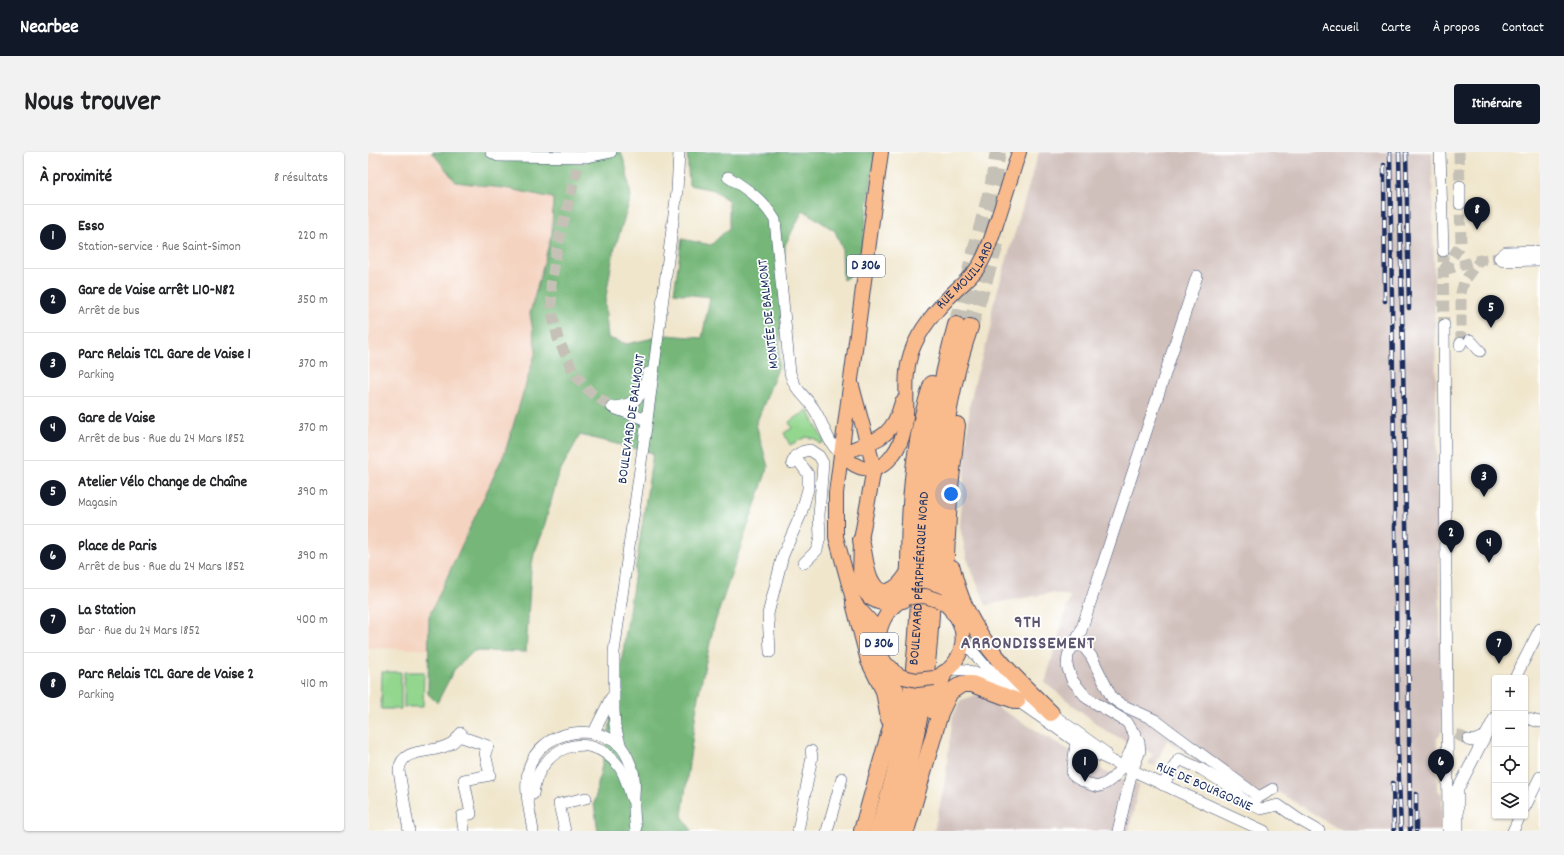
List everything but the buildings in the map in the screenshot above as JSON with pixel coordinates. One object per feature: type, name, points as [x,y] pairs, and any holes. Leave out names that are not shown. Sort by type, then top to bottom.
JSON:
[{"type":"highway","name":"BOULEVARD PÉRIPHÉRIQUE NORD","points":[[892,831],[911,761],[923,697],[931,618],[935,526],[943,451],[952,396],[965,342],[963,326]]},
{"type":"highway","name":"BOULEVARD PÉRIPHÉRIQUE NORD","points":[[878,831],[900,751],[910,698],[918,628],[924,507],[930,448],[943,372],[963,326]]},
{"type":"highway","points":[[903,601],[906,592],[916,459],[924,409],[963,326]]},
{"type":"highway","points":[[953,612],[945,582],[946,541],[949,496],[965,342]]},
{"type":"highway","points":[[861,540],[870,579],[879,589],[888,592],[894,590],[907,575]]},
{"type":"highway","points":[[946,541],[957,587],[967,612],[977,631],[1000,662],[1051,713]]},
{"type":"highway","points":[[854,603],[870,661],[884,691],[890,725]]},
{"type":"highway","points":[[862,831],[890,725],[897,706],[897,698],[890,668]]},
{"type":"highway","points":[[922,774],[936,695],[943,673]]},
{"type":"highway","points":[[906,831],[922,774],[944,703],[948,695],[955,687],[965,683],[974,684],[1018,701]]},
{"type":"main road","name":"D 306","points":[[881,152],[840,459],[836,494],[836,537],[854,603],[873,624],[878,633],[880,651],[890,668],[903,677],[917,680],[943,673]]},
{"type":"main road","name":"RUE MOUILLARD","points":[[874,468],[892,456],[904,434],[907,417],[905,393],[908,364],[915,342],[934,313],[978,268],[987,253],[1019,152]]},
{"type":"main road","name":"D 306","points":[[850,381],[874,468],[861,540],[860,578],[864,590],[874,600],[903,601],[925,596],[940,601],[953,612],[960,624],[963,640]]},
{"type":"main road","name":"RUE MOUILLARD","points":[[840,459],[882,437],[894,424],[905,393]]},
{"type":"main road","points":[[864,429],[879,430],[894,424]]},
{"type":"main road","points":[[840,459],[858,468],[874,468]]},
{"type":"main road","name":"D 306","points":[[878,633],[886,614],[903,601]]},
{"type":"main road","points":[[943,673],[959,656],[963,640]]},
{"type":"street","points":[[491,152],[498,156],[586,157],[612,152]]},
{"type":"street","name":"BOULEVARD DE BALMONT","points":[[634,806],[634,776],[621,747],[615,726],[614,652],[660,323],[677,191],[679,152]]},
{"type":"street","points":[[1440,152],[1442,251]]},
{"type":"street","name":"MONTÉE DE BALMONT","points":[[728,177],[756,195],[768,207],[775,220],[790,373],[793,384],[813,407],[831,445],[840,459]]},
{"type":"street","points":[[1460,186],[1460,204]]},
{"type":"street","points":[[1540,251],[1506,252],[1500,258],[1503,261],[1540,260]]},
{"type":"street","points":[[1118,831],[1132,771],[1140,751],[1136,734],[1128,722],[1087,698],[1072,680],[1067,666],[1068,654],[1081,631],[1197,276]]},
{"type":"street","points":[[647,420],[612,407],[626,406],[633,402],[642,393],[660,323]]},
{"type":"street","points":[[1444,325],[1447,371],[1451,731],[1448,831]]},
{"type":"street","points":[[1464,343],[1480,351]]},
{"type":"street","points":[[770,652],[768,614],[783,554],[801,514],[808,488],[808,474],[793,460],[802,450],[810,450],[819,456],[824,463],[818,515],[820,537],[816,550],[804,563]]},
{"type":"street","points":[[824,463],[840,459]]},
{"type":"street","points":[[1517,675],[1540,629]]},
{"type":"street","points":[[963,640],[985,666],[1106,753],[1111,761]]},
{"type":"street","points":[[1073,646],[1083,646],[1091,656],[1112,698],[1122,705],[1155,720],[1260,797],[1272,789]]},
{"type":"street","name":"RUE DE BOURGOGNE","points":[[943,673],[966,670],[978,674],[1076,742],[1132,771],[1264,831]]},
{"type":"street","name":"BOULEVARD DE BALMONT","points":[[594,732],[608,707],[614,690]]},
{"type":"street","points":[[1528,719],[1540,722]]},
{"type":"street","points":[[1458,831],[1458,789],[1492,723]]},
{"type":"street","points":[[533,831],[526,783],[529,767],[536,755],[545,745],[558,737],[576,732],[594,732],[610,739],[621,747],[606,754]]},
{"type":"street","points":[[594,732],[597,742],[606,754],[619,766],[624,776],[634,806],[636,831]]},
{"type":"street","points":[[409,831],[399,771],[400,763],[404,757],[410,754],[443,748],[452,744],[460,734],[488,748],[485,753],[490,775],[464,780],[471,814],[462,816],[464,831]]},
{"type":"street","points":[[1076,742],[1072,774],[1075,778],[1095,786],[1100,786],[1113,777],[1122,766],[1133,745],[1136,734]]},
{"type":"street","points":[[1468,740],[1473,741],[1485,736]]},
{"type":"street","points":[[530,808],[534,782],[538,772],[550,756],[559,750],[579,745],[594,747],[606,754]]},
{"type":"street","points":[[798,831],[812,757],[811,751]]},
{"type":"street","points":[[1163,785],[1179,759],[1201,769],[1227,785],[1245,801],[1261,809],[1278,805],[1319,831]]},
{"type":"street","points":[[1528,801],[1540,777]]},
{"type":"street","points":[[827,831],[842,778]]},
{"type":"street","points":[[565,831],[559,804],[586,798]]},
{"type":"street","points":[[1238,819],[1245,801]]},
{"type":"street","points":[[1513,831],[1519,819]]},
{"type":"shaded area","points":[[368,152],[468,152],[568,165],[534,554],[531,569],[526,652],[368,648]]},
{"type":"shaded area","points":[[1039,152],[1432,152],[1442,731],[1437,738],[1437,789],[1442,794],[1442,831],[1342,831],[1278,792],[1259,804],[1167,740],[1155,766],[1148,764],[1153,754],[1106,731],[1045,683],[1070,596],[1051,593],[986,605],[967,559],[960,526],[970,403],[991,326],[992,309]]},
{"type":"shaded area","points":[[977,695],[1107,773],[1139,785],[1129,831],[934,831],[944,787],[953,716],[961,700]]},
{"type":"green space","points":[[432,152],[621,152],[626,167],[631,197],[613,254],[605,303],[608,338],[627,344],[667,335],[702,338],[710,297],[674,293],[682,239],[711,245],[729,228],[729,201],[714,190],[689,185],[687,152],[875,152],[859,270],[843,280],[842,248],[835,231],[803,210],[785,245],[779,366],[756,424],[768,467],[714,625],[698,697],[682,816],[692,831],[598,831],[594,804],[617,691],[653,453],[580,435],[559,473],[542,534],[534,554],[531,569],[526,652],[474,651],[454,670],[437,703],[428,694],[429,616],[505,452],[536,351],[530,313],[552,233],[553,198],[509,189],[456,182]]},
{"type":"green space","points":[[808,410],[824,442],[819,444],[816,439],[806,437],[790,445],[784,433],[792,428],[789,422]]},
{"type":"green space","points":[[382,672],[401,672],[401,709],[381,709]]},
{"type":"green space","points":[[404,672],[424,672],[423,707],[404,707]]},
{"type":"tunnel","points":[[581,152],[557,249],[551,285],[552,313],[558,339],[574,373],[591,393],[612,407]]},
{"type":"tunnel","points":[[956,325],[993,183],[998,152]]},
{"type":"tunnel","points":[[1459,152],[1460,186]]},
{"type":"tunnel","points":[[1444,270],[1461,244],[1460,204]]},
{"type":"tunnel","points":[[970,327],[999,235]]},
{"type":"tunnel","points":[[1443,251],[1444,325]]},
{"type":"tunnel","points":[[1444,270],[1480,260],[1499,258]]},
{"type":"tunnel","points":[[1461,343],[1461,293],[1464,282],[1480,260]]},
{"type":"tunnel","points":[[1456,734],[1468,740]]},
{"type":"railway","points":[[1390,152],[1398,751],[1401,831]]},
{"type":"railway","points":[[1399,152],[1408,628],[1410,831]]},
{"type":"railway","points":[[1406,152],[1409,308]]},
{"type":"railway","points":[[1384,165],[1385,301]]},
{"type":"railway","points":[[1393,783],[1394,831]]},
{"type":"railway","points":[[1416,794],[1416,831]]},
{"type":"place","name":"Parc Relais TCL Gare de Vaise 2","points":[[1477,230]]},
{"type":"place","name":"Atelier Vélo Change de Chaîne","points":[[1491,328]]},
{"type":"place","name":"Parc Relais TCL Gare de Vaise 1","points":[[1484,497]]},
{"type":"place","name":"Gare de Vaise arrêt L10-N82","points":[[1451,553]]},
{"type":"place","name":"Gare de Vaise","points":[[1489,563]]},
{"type":"place","name":"La Station","points":[[1499,664]]},
{"type":"place","name":"Esso","points":[[1085,782]]},
{"type":"place","name":"Place de Paris","points":[[1441,782]]},
{"type":"district","name":"9TH ARRONDISSEMENT","points":[[1028,633]]}]
